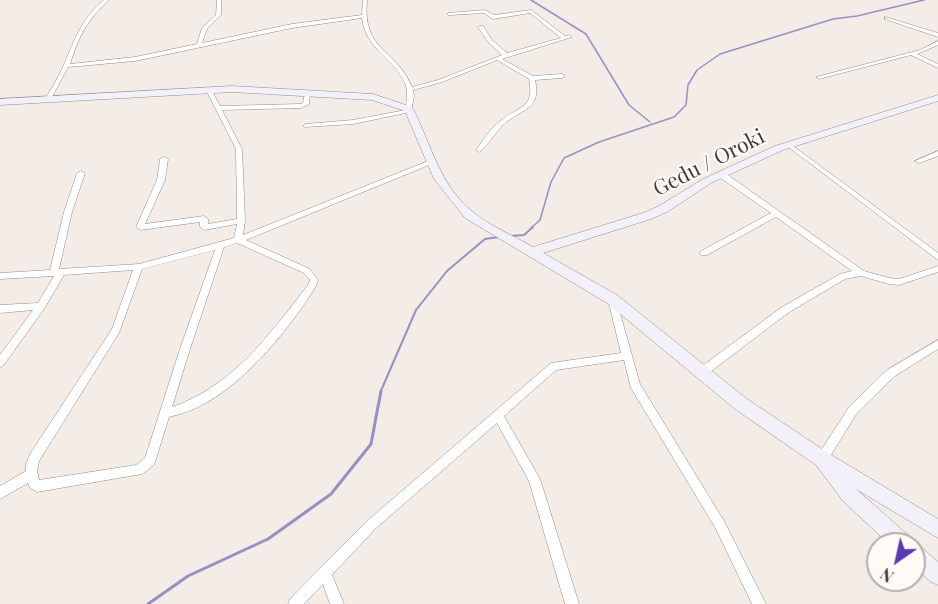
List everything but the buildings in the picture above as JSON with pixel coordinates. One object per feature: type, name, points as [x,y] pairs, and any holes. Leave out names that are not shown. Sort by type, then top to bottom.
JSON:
[{"type":"street","points":[[48,99],[91,14],[107,0]]},
{"type":"street","points":[[199,44],[205,28],[218,15],[219,0]]},
{"type":"street","points":[[365,0],[366,31],[374,43],[403,72],[410,89],[409,110],[430,163],[457,204],[482,223],[612,299],[741,404],[822,459],[938,529]]},
{"type":"street","points":[[410,89],[440,81],[497,58],[566,37],[531,11],[493,17],[485,10],[450,15]]},
{"type":"street","points":[[66,66],[135,58],[317,21],[364,16]]},
{"type":"street","points":[[887,18],[938,35]]},
{"type":"street","points":[[481,27],[490,41],[506,55]]},
{"type":"street","points":[[819,77],[913,54],[938,43]]},
{"type":"street","points":[[913,54],[938,66]]},
{"type":"street","points":[[497,58],[532,78],[562,76]]},
{"type":"street","points":[[479,150],[504,121],[518,114],[533,100],[536,93],[532,78]]},
{"type":"street","points":[[0,102],[209,90],[252,90],[373,97],[409,110]]},
{"type":"street","points":[[209,90],[239,148],[241,221],[238,240]]},
{"type":"street","points":[[217,108],[301,106],[306,104],[307,94]]},
{"type":"street","name":"Gedu / Oroki","points":[[525,249],[647,216],[722,175],[789,145],[937,100]]},
{"type":"street","points":[[306,126],[353,122],[409,110]]},
{"type":"street","points":[[789,145],[938,257]]},
{"type":"street","points":[[919,161],[938,153]]},
{"type":"street","points":[[164,159],[161,180],[140,227],[204,219],[204,227],[241,221]]},
{"type":"street","points":[[0,276],[139,267],[238,240],[430,163]]},
{"type":"street","points":[[0,363],[3,352],[41,306],[58,272],[68,212],[81,173]]},
{"type":"street","points":[[722,175],[861,273],[899,282],[938,269]]},
{"type":"street","points":[[704,253],[775,214]]},
{"type":"street","points":[[165,414],[200,400],[238,372],[269,342],[312,286],[312,276],[307,271],[238,240]]},
{"type":"street","points":[[139,267],[116,330],[34,458],[31,466],[32,474],[34,484],[38,486],[138,470],[150,461],[221,245]]},
{"type":"street","points":[[702,372],[785,310],[843,276],[861,273]]},
{"type":"street","points":[[612,299],[635,385],[720,525],[759,604]]},
{"type":"street","points":[[0,309],[41,306]]},
{"type":"street","points":[[822,459],[853,410],[891,373],[938,344]]},
{"type":"street","points":[[295,604],[371,525],[554,366],[626,356]]},
{"type":"street","points":[[498,415],[534,479],[572,604]]},
{"type":"street","points":[[822,459],[832,477],[890,532]]},
{"type":"street","points":[[0,493],[32,474]]},
{"type":"street","points":[[926,564],[938,575]]},
{"type":"street","points":[[325,574],[337,604]]},
{"type":"waterway","points":[[531,0],[586,34],[629,105],[650,122]]},
{"type":"waterway","points":[[531,228],[540,220],[551,182],[564,158],[599,142],[674,117],[686,105],[688,85],[697,70],[720,54],[833,19],[857,16],[924,0]]},
{"type":"waterway","points":[[510,236],[524,235],[533,227]]},
{"type":"waterway","points":[[380,393],[416,310],[447,271],[485,239],[499,237]]},
{"type":"waterway","points":[[148,604],[188,576],[268,539],[331,494],[371,444],[381,391]]}]
